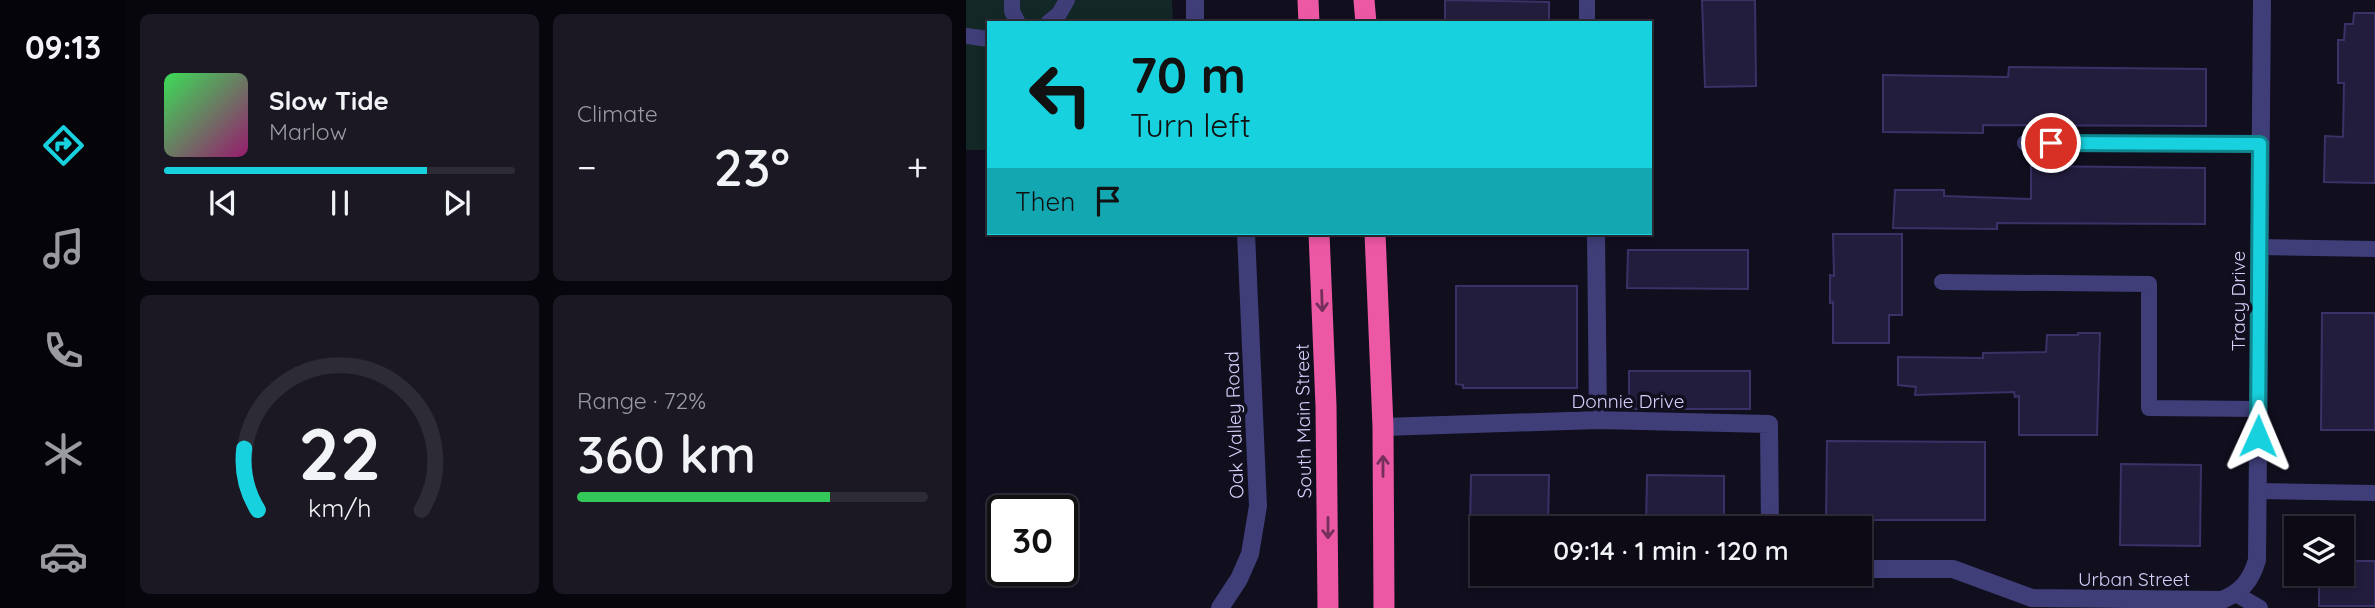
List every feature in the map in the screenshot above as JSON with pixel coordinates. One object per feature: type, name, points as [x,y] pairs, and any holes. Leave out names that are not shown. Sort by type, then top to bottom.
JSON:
[{"type":"highway","points":[[1308,0],[1309,21]]},
{"type":"highway","points":[[1364,0],[1366,21]]},
{"type":"highway","name":"South Main Street","points":[[1319,235],[1326,406],[1328,608]]},
{"type":"highway","points":[[1375,235],[1383,427],[1384,608]]},
{"type":"street","points":[[1195,0],[1195,21]]},
{"type":"street","name":"Tracy Drive","points":[[2236,594],[2249,581],[2257,561],[2262,0]]},
{"type":"street","name":"Oak Valley Road","points":[[1220,608],[1239,579],[1250,554],[1258,506],[1246,235]]},
{"type":"street","points":[[1596,235],[1598,420]]},
{"type":"street","name":"Donnie Drive","points":[[1383,427],[1598,420],[1769,424],[1770,516]]},
{"type":"street","name":"Urban Street","points":[[1872,569],[1953,569],[2032,598],[2128,605],[2222,600],[2236,594]]},
{"type":"lane","points":[[1012,0],[1012,11],[1017,21]]},
{"type":"lane","points":[[1050,21],[1059,14],[1067,0]]},
{"type":"lane","points":[[1587,0],[1587,21]]},
{"type":"lane","points":[[966,36],[987,39]]},
{"type":"lane","points":[[2025,143],[2260,144]]},
{"type":"lane","points":[[2259,247],[2375,249]]},
{"type":"lane","points":[[1942,282],[2149,284],[2149,408],[2259,409]]},
{"type":"lane","points":[[2258,491],[2375,493]]},
{"type":"lane","points":[[2236,594],[2260,608]]},
{"type":"green space","points":[[966,0],[1172,0],[1173,21],[987,21],[987,150],[966,150]]},
{"type":"building","points":[[1445,0],[1549,2],[1549,21],[1445,21]]},
{"type":"building","points":[[1702,0],[1755,0],[1756,86],[1705,87]]},
{"type":"building","points":[[2354,13],[2375,13],[2375,183],[2324,182],[2325,136],[2343,137],[2344,83],[2338,83],[2338,40],[2344,40],[2345,24],[2353,24]]},
{"type":"building","points":[[2009,67],[2206,69],[2206,126],[1983,125],[1983,133],[1883,132],[1883,75],[2008,77]]},
{"type":"building","points":[[2031,166],[2205,168],[2205,224],[1997,223],[1997,229],[1893,228],[1895,190],[1944,190],[1944,196],[2031,199]]},
{"type":"building","points":[[1833,234],[1902,234],[1902,315],[1889,315],[1889,343],[1833,343],[1830,275],[1834,276]]},
{"type":"building","points":[[1628,250],[1748,250],[1748,289],[1627,288]]},
{"type":"building","points":[[1456,286],[1577,286],[1577,388],[1463,388],[1463,385],[1456,384]]},
{"type":"building","points":[[2322,313],[2375,313],[2375,430],[2321,430]]},
{"type":"building","points":[[2100,333],[2097,435],[2019,435],[2019,396],[2015,397],[2014,392],[1915,395],[1916,387],[1898,385],[1898,357],[1983,358],[1983,353],[2046,352],[2047,335]]},
{"type":"building","points":[[1629,371],[1750,371],[1750,409],[1629,409]]},
{"type":"building","points":[[1827,441],[1985,442],[1985,520],[1872,520],[1872,516],[1826,516]]},
{"type":"building","points":[[2121,464],[2201,465],[2200,546],[2120,545]]},
{"type":"building","points":[[1471,475],[1549,475],[1548,516],[1470,516]]},
{"type":"building","points":[[1647,475],[1724,476],[1724,516],[1646,516]]},
{"type":"building","points":[[2354,561],[2375,561],[2375,606],[2319,606],[2319,586],[2354,586]]},
{"type":"route","points":[[2051,143],[2260,144],[2258,436]]}]
